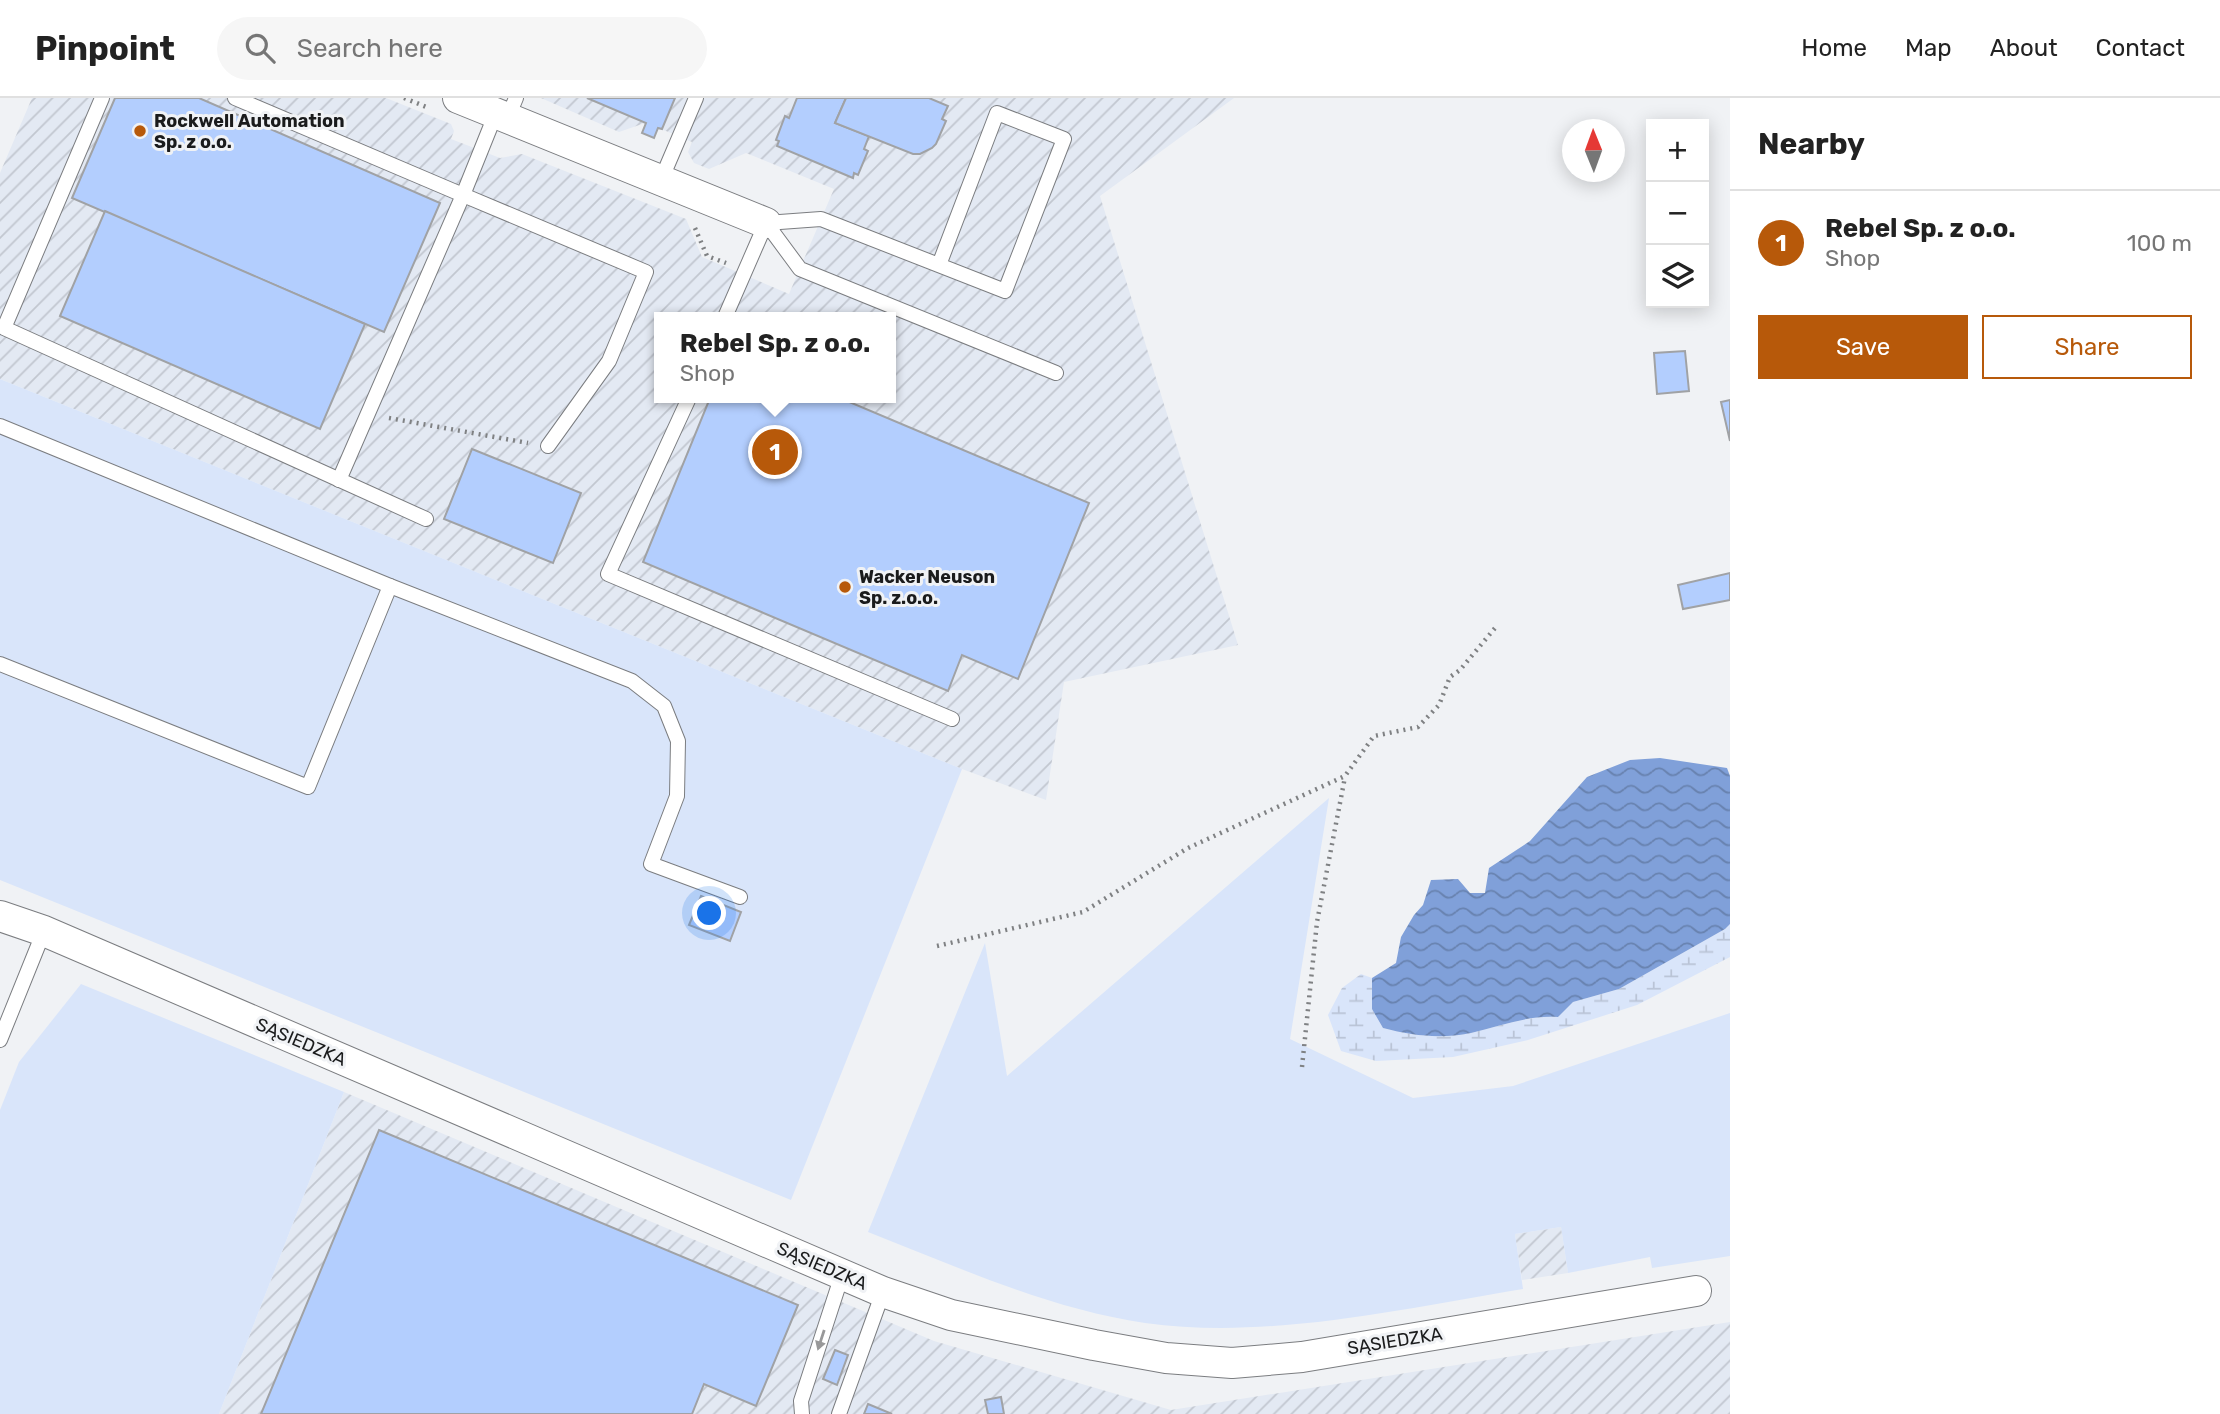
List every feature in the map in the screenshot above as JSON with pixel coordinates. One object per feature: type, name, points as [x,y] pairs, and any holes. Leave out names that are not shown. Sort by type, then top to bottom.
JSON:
[{"type":"street","points":[[458,98],[507,110],[661,180],[766,223]]},
{"type":"street","name":"SĄSIEDZKA","points":[[0,916],[44,931],[842,1275],[951,1315],[1166,1358],[1232,1363],[1302,1357],[1696,1291]]},
{"type":"lane","points":[[102,98],[4,328],[426,519]]},
{"type":"lane","points":[[235,98],[646,272],[609,361],[548,446]]},
{"type":"lane","points":[[661,180],[696,98]]},
{"type":"lane","points":[[339,480],[463,195],[507,110]]},
{"type":"lane","points":[[766,223],[821,219],[939,265],[1005,290],[1064,139],[997,113],[939,265]]},
{"type":"lane","points":[[727,312],[766,223]]},
{"type":"lane","points":[[766,223],[800,269],[1056,373]]},
{"type":"lane","points":[[686,403],[608,574],[952,719]]},
{"type":"lane","points":[[0,426],[390,586],[632,681],[664,706],[678,741],[677,796],[651,864],[740,897]]},
{"type":"lane","points":[[0,664],[308,787],[390,586]]},
{"type":"lane","points":[[0,1040],[44,931]]},
{"type":"lane","points":[[802,1414],[801,1401],[842,1275]]},
{"type":"lane","points":[[839,1414],[883,1292]]},
{"type":"path","points":[[367,414],[548,446]]},
{"type":"path","points":[[1302,1067],[1317,922],[1345,776],[1374,736],[1418,727],[1439,705],[1450,677],[1460,670],[1495,628]]},
{"type":"path","points":[[937,946],[1083,912],[1188,848],[1345,776]]},
{"type":"shaded area","points":[[32,98],[386,98],[451,124],[454,131],[451,139],[500,158],[522,154],[686,219],[702,257],[789,294],[834,189],[746,153],[709,169],[694,163],[688,152],[692,142],[666,131],[658,128],[654,138],[642,133],[645,123],[619,132],[541,98],[1234,98],[1100,196],[1238,645],[1064,682],[1046,800],[962,769],[0,379],[0,173]]},
{"type":"shaded area","points":[[344,1092],[934,1341],[1171,1410],[1730,1322],[1730,1414],[219,1414]]},
{"type":"shaded area","points":[[1561,1227],[1568,1273],[1522,1280],[1515,1234]]},
{"type":"green space","points":[[0,379],[962,769],[791,1200],[0,880]]},
{"type":"green space","points":[[1329,798],[1290,1039],[1413,1098],[1513,1086],[1730,1013],[1730,1256],[1652,1268],[1650,1257],[1568,1273],[1561,1227],[1515,1234],[1523,1289],[1335,1320],[1239,1328],[1192,1327],[1145,1323],[1074,1308],[1004,1285],[868,1232],[985,943],[1007,1076]]},
{"type":"green space","points":[[1730,924],[1730,957],[1637,1005],[1528,1040],[1453,1057],[1376,1061],[1341,1051],[1328,1015],[1342,988],[1361,974],[1372,978],[1372,1009],[1383,1028],[1394,1031],[1449,1036],[1525,1019],[1558,1017],[1573,1002],[1619,989]]},
{"type":"green space","points":[[81,984],[344,1092],[219,1414],[0,1414],[0,1110],[19,1062]]},
{"type":"water","points":[[1660,758],[1727,768],[1730,776],[1730,924],[1725,929],[1619,989],[1573,1002],[1558,1017],[1525,1019],[1449,1036],[1416,1035],[1383,1028],[1372,1009],[1372,978],[1396,963],[1401,937],[1423,905],[1431,880],[1458,879],[1470,893],[1485,893],[1489,868],[1530,841],[1587,777],[1630,760]]},
{"type":"building","points":[[115,98],[199,98],[440,203],[384,332],[72,198]]},
{"type":"building","points":[[587,98],[675,98],[662,129],[658,128],[654,138],[642,133],[646,123]]},
{"type":"building","points":[[797,98],[846,98],[835,123],[869,136],[864,149],[868,151],[858,175],[854,173],[853,178],[777,146],[779,141],[776,140],[785,116],[789,118]]},
{"type":"building","points":[[846,98],[929,98],[948,106],[942,119],[946,121],[932,148],[920,154],[913,154],[835,123]]},
{"type":"building","points":[[105,211],[365,324],[320,429],[60,316]]},
{"type":"building","points":[[1685,351],[1689,391],[1657,394],[1654,353]]},
{"type":"building","points":[[1730,400],[1730,441],[1721,402]]},
{"type":"building","points":[[708,403],[852,403],[1089,503],[1018,679],[962,655],[948,691],[643,562]]},
{"type":"building","points":[[472,449],[581,493],[553,563],[444,519]]},
{"type":"building","points":[[1730,573],[1730,600],[1683,609],[1678,585]]},
{"type":"building","points":[[701,896],[741,912],[730,941],[689,925]]},
{"type":"building","points":[[379,1130],[798,1305],[756,1406],[704,1384],[692,1414],[261,1414]]},
{"type":"building","points":[[835,1350],[848,1355],[837,1385],[823,1379]]},
{"type":"building","points":[[1001,1397],[1004,1414],[988,1414],[985,1400]]},
{"type":"building","points":[[868,1404],[892,1414],[864,1414]]},
{"type":"place","name":"Rockwell Automation Sp. z o.o.","points":[[140,131]]},
{"type":"place","name":"Rebel Sp. z o.o.","points":[[775,452]]},
{"type":"place","name":"Wacker Neuson Sp. z.o.o.","points":[[845,587]]}]
